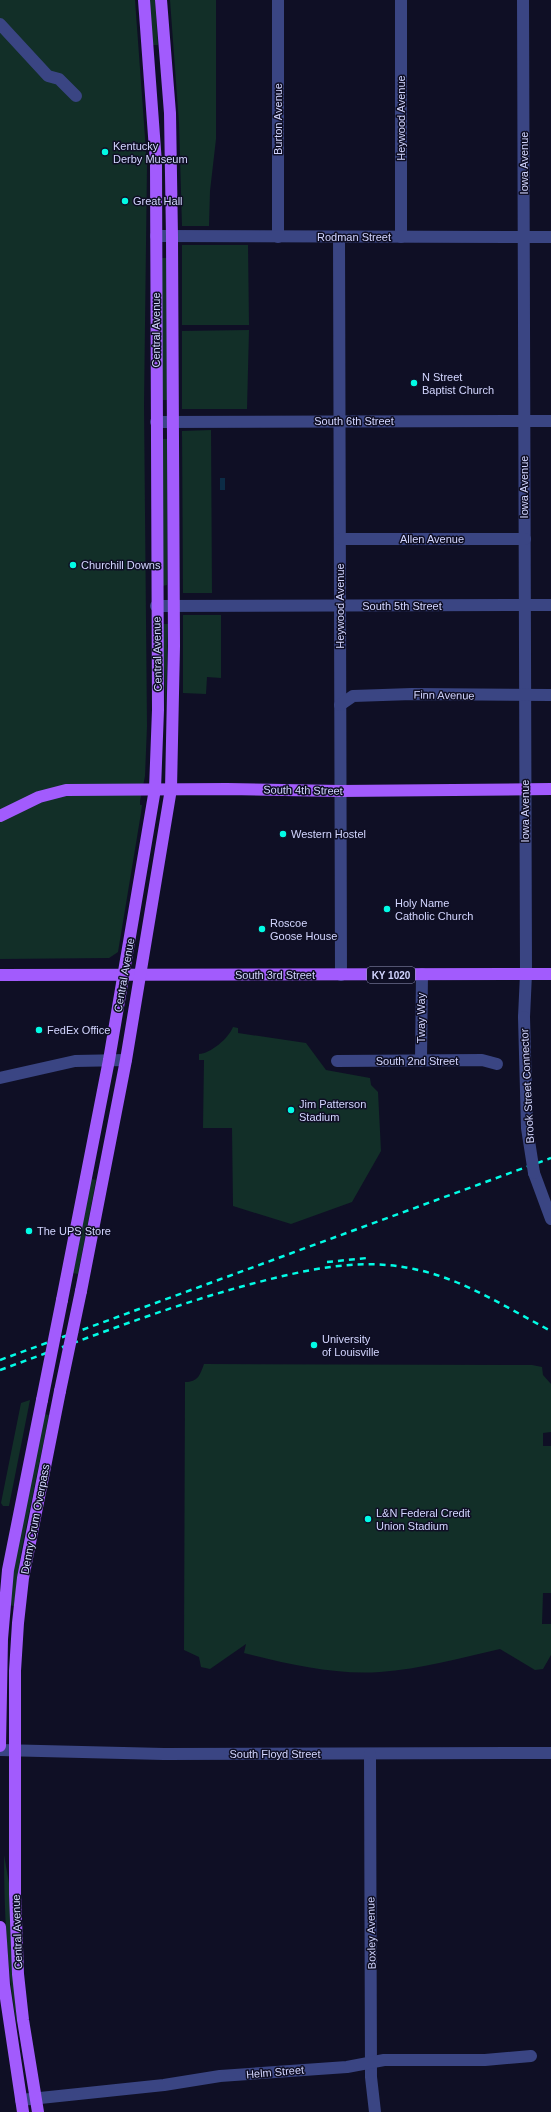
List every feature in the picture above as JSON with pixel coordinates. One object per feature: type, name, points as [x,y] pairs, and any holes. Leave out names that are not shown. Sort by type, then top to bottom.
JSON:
[{"type":"main road","name":"Central Avenue","points":[[62,1300],[109,1060],[156,789],[158,710],[156,606],[156,163],[144,0]]},
{"type":"main road","name":"Central Avenue","points":[[81,1291],[126,1060],[171,789],[174,702],[174,422],[172,237],[170,113],[161,0]]},
{"type":"main road","name":"South 4th Street","points":[[0,816],[55,791],[156,789],[340,791],[551,788]]},
{"type":"main road","name":"South 3rd Street","points":[[0,976],[551,974]]},
{"type":"main road","name":"Denny Crum Overpass","points":[[15,1750],[15,1671],[18,1623],[31,1534],[81,1291]]},
{"type":"main road","name":"Denny Crum Overpass","points":[[0,1746],[2,1639],[8,1570],[62,1300]]},
{"type":"main road","name":"Central Avenue","points":[[15,1750],[15,1894],[18,1974],[23,2020],[38,2112]]},
{"type":"main road","name":"Central Avenue","points":[[0,1927],[4,1985],[22,2106]]},
{"type":"street","name":"Burton Avenue","points":[[278,0],[278,237]]},
{"type":"street","name":"Heywood Avenue","points":[[401,0],[401,237]]},
{"type":"street","name":"Iowa Avenue","points":[[524,0],[524,605],[526,695],[526,974]]},
{"type":"street","points":[[0,24],[48,76],[58,79],[76,96]]},
{"type":"street","name":"Rodman Street","points":[[156,236],[551,236]]},
{"type":"street","name":"Heywood Avenue","points":[[340,237],[341,975]]},
{"type":"street","name":"South 6th Street","points":[[156,422],[551,421]]},
{"type":"street","name":"Allen Avenue","points":[[340,539],[524,539]]},
{"type":"street","name":"South 5th Street","points":[[156,606],[551,605]]},
{"type":"street","name":"Finn Avenue","points":[[340,705],[353,696],[412,694],[551,695]]},
{"type":"street","name":"Tway Way","points":[[421,1060],[422,974]]},
{"type":"street","name":"Brook Street Connector","points":[[526,974],[524,1017],[529,1143],[534,1173],[551,1219]]},
{"type":"street","points":[[0,1078],[63,1063],[126,1060]]},
{"type":"street","name":"South 2nd Street","points":[[337,1061],[482,1060],[497,1064]]},
{"type":"street","name":"South Floyd Street","points":[[0,1750],[164,1754],[551,1753]]},
{"type":"street","name":"Boxley Avenue","points":[[370,1754],[371,2063],[375,2112]]},
{"type":"street","name":"Helm Street","points":[[22,2106],[36,2098],[164,2085],[220,2076],[347,2067],[394,2060],[485,2060],[531,2056]]},
{"type":"green space","name":"Churchill Downs","points":[[0,0],[135,0],[147,165],[144,405],[147,726],[145,776],[140,801],[140,805],[142,805],[141,813],[118,952],[109,958],[0,959]]},
{"type":"green space","points":[[149,0],[155,0],[158,45],[153,45]]},
{"type":"green space","points":[[170,0],[216,0],[216,139],[210,191],[209,226],[182,226],[179,123]]},
{"type":"green space","points":[[182,245],[248,245],[249,325],[182,325]]},
{"type":"green space","points":[[162,258],[167,258],[167,400],[162,400]]},
{"type":"green space","points":[[249,330],[247,409],[182,409],[182,331]]},
{"type":"green space","points":[[211,430],[212,593],[183,593],[182,431]]},
{"type":"green space","points":[[162,439],[167,439],[167,585],[162,586]]},
{"type":"green space","points":[[183,615],[221,615],[221,678],[207,677],[206,694],[183,693]]},
{"type":"green space","points":[[162,624],[168,624],[166,711]]},
{"type":"green space","name":"Jim Patterson Stadium","points":[[233,1027],[238,1028],[238,1033],[306,1043],[326,1070],[370,1078],[371,1085],[378,1092],[381,1151],[352,1202],[291,1224],[233,1206],[232,1128],[203,1128],[204,1060],[199,1060],[199,1054],[219,1045],[228,1036]]},
{"type":"green space","points":[[91,1179],[96,1180],[78,1274],[73,1273]]},
{"type":"green space","name":"L&N Federal Credit Union Stadium","points":[[204,1364],[532,1365],[542,1367],[543,1375],[551,1384],[551,1432],[543,1433],[543,1446],[551,1446],[551,1593],[543,1593],[542,1624],[551,1624],[551,1655],[543,1669],[535,1670],[500,1649],[440,1663],[395,1671],[346,1672],[294,1665],[244,1653],[246,1644],[210,1669],[201,1667],[199,1657],[184,1650],[185,1382],[196,1379]]},
{"type":"green space","points":[[30,1400],[9,1506],[3,1506],[1,1503],[21,1403]]},
{"type":"green space","points":[[44,1414],[49,1415],[21,1552],[14,1606],[9,1605],[12,1577]]},
{"type":"green space","points":[[4,1855],[9,1883],[17,2027],[7,1941]]},
{"type":"water","points":[[220,478],[225,478],[225,490],[220,490]]},
{"type":"railway","points":[[0,1360],[551,1158]]},
{"type":"railway","points":[[327,1262],[367,1258]]},
{"type":"railway","points":[[0,1370],[124,1324],[219,1293],[292,1274],[352,1265],[373,1264],[393,1266],[414,1269],[432,1274],[484,1295],[551,1331]]},
{"type":"place","name":"Kentucky Derby Museum","points":[[105,152]]},
{"type":"place","name":"Great Hall","points":[[125,201]]},
{"type":"place","name":"N Street Baptist Church","points":[[414,383]]},
{"type":"place","name":"Churchill Downs","points":[[73,565]]},
{"type":"place","name":"Western Hostel","points":[[283,834]]},
{"type":"place","name":"Holy Name Catholic Church","points":[[387,909]]},
{"type":"place","name":"Roscoe Goose House","points":[[262,929]]},
{"type":"place","name":"FedEx Office","points":[[39,1030]]},
{"type":"place","name":"Jim Patterson Stadium","points":[[291,1110]]},
{"type":"place","name":"The UPS Store","points":[[29,1231]]},
{"type":"place","name":"University of Louisville","points":[[314,1345]]},
{"type":"place","name":"L&N Federal Credit Union Stadium","points":[[368,1519]]}]
